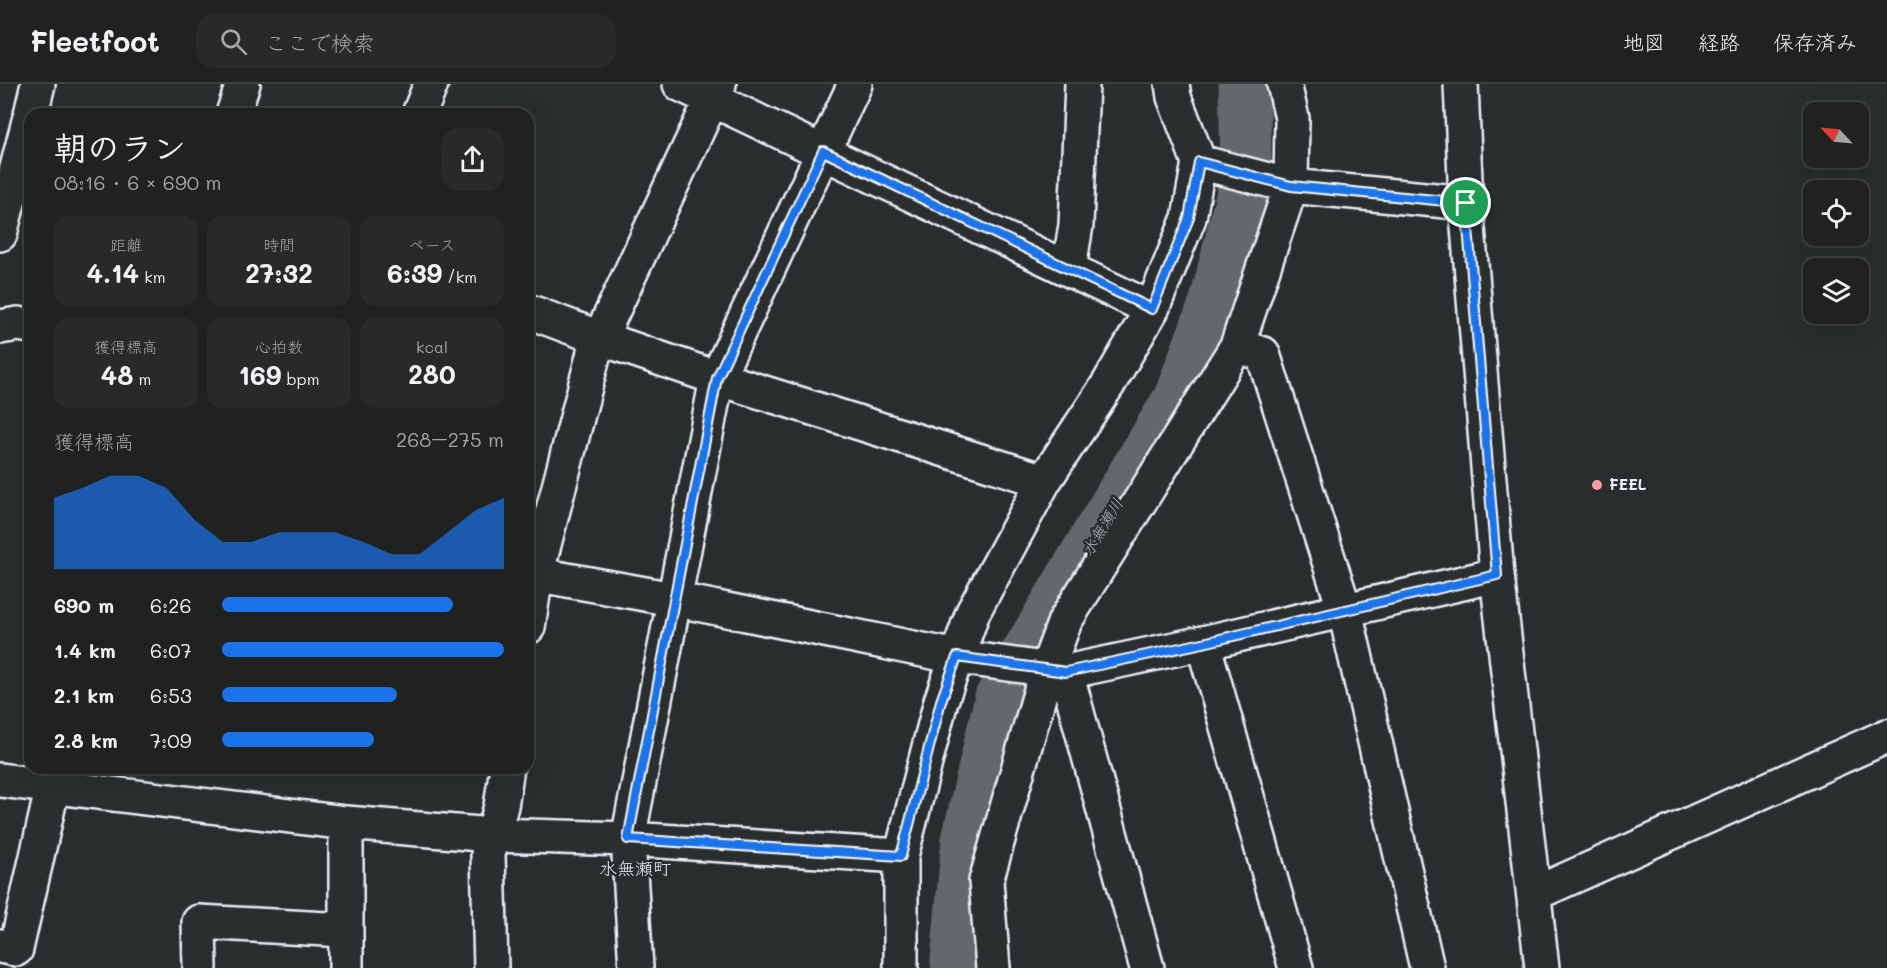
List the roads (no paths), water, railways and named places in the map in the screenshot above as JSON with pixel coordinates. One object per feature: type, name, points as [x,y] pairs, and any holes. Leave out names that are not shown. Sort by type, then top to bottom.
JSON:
[{"type":"street","points":[[32,108],[38,84]]},
{"type":"street","points":[[235,108],[243,84]]},
{"type":"street","points":[[421,108],[431,84]]},
{"type":"street","points":[[680,84],[716,92],[823,151],[1152,309]]},
{"type":"street","points":[[636,968],[628,839],[717,378],[855,84]]},
{"type":"street","points":[[1069,268],[1076,225],[1082,84]]},
{"type":"street","points":[[901,968],[901,856],[941,701],[963,658],[973,612],[1044,481],[1109,383],[1152,309],[1189,218],[1199,162],[1174,97],[1172,84]]},
{"type":"street","points":[[993,968],[986,881],[1065,621],[1237,346],[1291,186],[1292,118],[1284,84]]},
{"type":"street","points":[[1461,84],[1466,203],[1497,575],[1542,968]]},
{"type":"street","points":[[534,567],[595,348],[716,92]]},
{"type":"street","points":[[0,234],[24,140]]},
{"type":"street","points":[[1199,162],[1291,186],[1466,203]]},
{"type":"street","points":[[534,312],[600,338],[717,378],[1044,481]]},
{"type":"street","points":[[0,327],[24,325]]},
{"type":"street","points":[[1237,346],[1263,354],[1345,611],[1427,968]]},
{"type":"street","points":[[534,574],[674,599],[963,658],[1049,670],[1203,643],[1497,575]]},
{"type":"street","points":[[1203,643],[1296,968]]},
{"type":"street","points":[[1049,670],[1147,968]]},
{"type":"street","points":[[1534,894],[1887,736]]},
{"type":"street","points":[[491,968],[488,854],[501,806],[506,774]]},
{"type":"street","points":[[0,780],[55,777],[346,823],[492,835],[628,839],[901,856]]},
{"type":"street","points":[[0,946],[16,949],[55,777]]},
{"type":"street","points":[[346,823],[346,968]]},
{"type":"street","points":[[200,968],[199,922],[345,930]]},
{"type":"waterway","name":"水無瀬川","points":[[957,968],[967,840],[1000,698],[1179,398],[1215,302],[1242,193],[1246,161],[1244,84]]},
{"type":"place","name":"FEEL","points":[[1597,485]]},
{"type":"district","name":"水無瀬町","points":[[635,869]]}]
